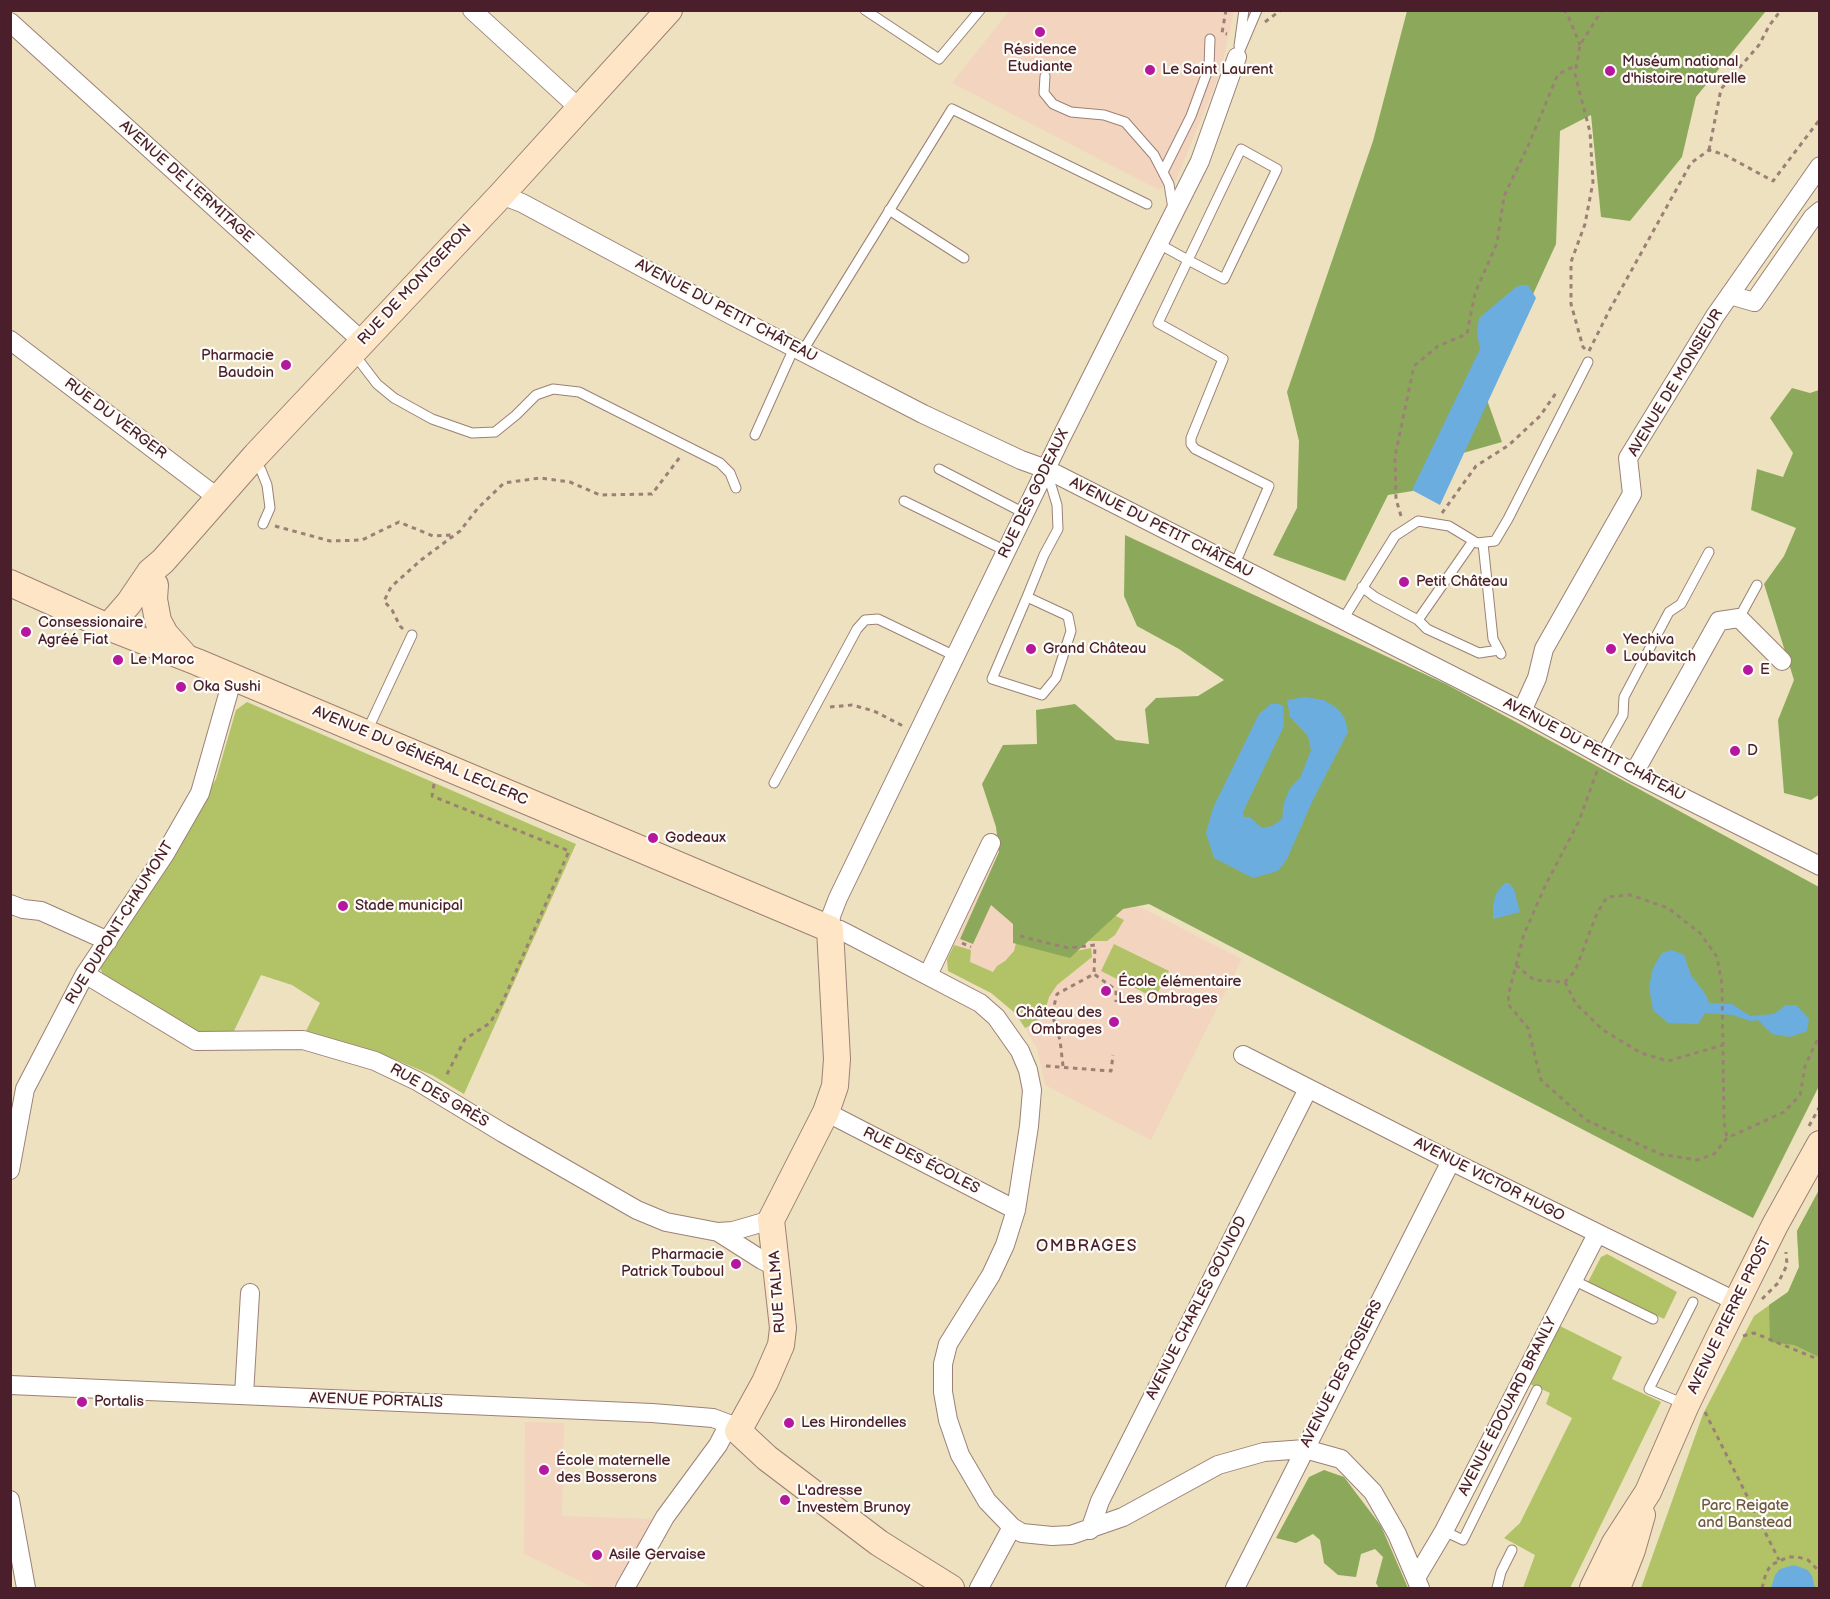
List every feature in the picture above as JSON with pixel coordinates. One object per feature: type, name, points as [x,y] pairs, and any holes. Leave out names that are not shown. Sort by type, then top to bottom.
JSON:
[{"type":"main road","name":"RUE DE MONTGERON","points":[[116,630],[129,603],[150,572],[163,561],[357,346],[501,195],[669,10]]},
{"type":"main road","name":"RUE DE MONTGERON","points":[[116,630],[143,608],[155,585],[163,561]]},
{"type":"main road","name":"AVENUE DU GÉNÉRAL LECLERC","points":[[10,583],[116,630],[233,677],[830,929]]},
{"type":"main road","name":"RUE DE MONTGERON","points":[[155,585],[154,599],[158,621],[165,634],[185,657]]},
{"type":"main road","points":[[771,1220],[826,1112],[835,1086],[837,1059],[830,929]]},
{"type":"main road","name":"AVENUE PIERRE PROST","points":[[1593,1588],[1615,1543],[1648,1492],[1694,1405],[1737,1302],[1775,1225],[1820,1144]]},
{"type":"main road","name":"RUE TALMA","points":[[734,1428],[765,1382],[781,1345],[783,1328],[771,1220]]},
{"type":"main road","points":[[734,1428],[767,1458],[879,1543],[951,1588]]},
{"type":"main road","name":"AVENUE PIERRE PROST","points":[[1617,1588],[1632,1550],[1648,1492]]},
{"type":"street","points":[[472,10],[580,109]]},
{"type":"street","name":"AVENUE DE L'ERMITAGE","points":[[10,22],[357,346]]},
{"type":"street","name":"RUE DES GODEAUX","points":[[830,929],[831,916],[838,898],[1005,551],[1200,161],[1237,57]]},
{"type":"street","name":"AVENUE DE MONSIEUR","points":[[1522,711],[1537,678],[1544,649],[1632,494],[1628,458],[1730,295],[1820,166]]},
{"type":"street","name":"AVENUE DU PETIT CHÂTEAU","points":[[501,195],[522,202],[798,350],[923,414],[1021,460],[1046,469],[1522,711],[1634,773],[1820,866]]},
{"type":"street","points":[[1730,295],[1754,302],[1820,211]]},
{"type":"street","name":"RUE DU VERGER","points":[[10,340],[218,498]]},
{"type":"street","points":[[1634,773],[1719,621],[1739,618],[1782,661]]},
{"type":"street","name":"RUE DUPONT-CHAUMONT","points":[[10,1170],[25,1089],[85,974],[165,854],[200,793],[233,677]]},
{"type":"street","points":[[928,975],[992,843]]},
{"type":"street","points":[[10,904],[23,909],[40,911],[108,941]]},
{"type":"street","points":[[830,929],[848,934],[980,1003],[996,1017],[1020,1051],[1028,1070],[1032,1090],[1029,1126],[1016,1210],[1005,1245],[991,1275],[948,1344],[943,1364],[943,1392],[948,1420],[960,1455],[987,1501],[1012,1527],[1022,1533],[1071,1535],[1124,1517],[1218,1465],[1264,1452],[1305,1449],[1341,1460],[1372,1492],[1397,1534],[1418,1583]]},
{"type":"street","name":"RUE DES GRÈS","points":[[85,974],[196,1041],[303,1040],[375,1060],[438,1093],[637,1210],[666,1222],[718,1232],[733,1231],[771,1220]]},
{"type":"street","name":"AVENUE VICTOR HUGO","points":[[1243,1055],[1737,1302]]},
{"type":"street","name":"AVENUE CHARLES GOUNOD","points":[[1090,1530],[1100,1501],[1308,1089]]},
{"type":"street","name":"RUE DES ÉCOLES","points":[[826,1112],[1016,1210]]},
{"type":"street","name":"AVENUE DES ROSIERS","points":[[1235,1588],[1451,1161]]},
{"type":"street","name":"RUE DES GRÈS","points":[[718,1232],[777,1267]]},
{"type":"street","name":"AVENUE ÉDOUARD BRANLY","points":[[1418,1583],[1597,1234]]},
{"type":"street","points":[[244,1395],[250,1293]]},
{"type":"street","name":"AVENUE PORTALIS","points":[[10,1386],[662,1414],[713,1418],[734,1428]]},
{"type":"street","points":[[625,1588],[665,1517],[718,1445],[734,1428]]},
{"type":"street","points":[[10,1500],[26,1588]]},
{"type":"street","points":[[979,1588],[1012,1527]]},
{"type":"lane","points":[[865,10],[939,58],[980,10]]},
{"type":"lane","name":"RUE DES GODEAUX","points":[[1237,57],[1244,10]]},
{"type":"lane","name":"RUE DES GODEAUX","points":[[1237,57],[1257,10]]},
{"type":"lane","points":[[1163,172],[1191,116],[1209,67],[1210,39]]},
{"type":"lane","points":[[1045,76],[1044,93],[1053,104],[1071,112],[1104,114],[1125,122],[1154,155],[1163,172],[1169,184],[1174,215]]},
{"type":"lane","points":[[755,435],[798,350],[952,109],[1147,204]]},
{"type":"lane","points":[[1159,244],[1188,260],[1224,279],[1277,169],[1241,149],[1188,260],[1158,323],[1223,359],[1191,438],[1191,444],[1195,449],[1269,486],[1234,566]]},
{"type":"lane","points":[[889,210],[964,258]]},
{"type":"lane","points":[[357,346],[377,384],[394,398],[432,418],[472,433],[495,432],[536,395],[553,388],[579,392],[720,463],[730,473],[736,489]]},
{"type":"lane","points":[[1342,621],[1395,536],[1418,521],[1449,526],[1477,543],[1495,542],[1588,362]]},
{"type":"lane","points":[[252,460],[261,470],[267,485],[270,508],[263,524]]},
{"type":"lane","points":[[939,469],[1024,513]]},
{"type":"lane","points":[[1027,597],[1068,616],[1071,631],[1056,678],[1042,695],[992,679],[1027,597],[1058,529],[1057,505],[1046,469]]},
{"type":"lane","points":[[904,501],[1005,551]]},
{"type":"lane","points":[[1418,620],[1473,541]]},
{"type":"lane","points":[[1362,587],[1375,597],[1418,620],[1427,629],[1479,653],[1500,652],[1492,639],[1483,543]]},
{"type":"lane","points":[[1601,754],[1623,715],[1624,697],[1669,612],[1681,604],[1710,552]]},
{"type":"lane","points":[[1739,618],[1757,585]]},
{"type":"lane","points":[[774,783],[857,629],[865,620],[878,619],[955,656]]},
{"type":"lane","points":[[366,733],[412,635]]},
{"type":"lane","points":[[1573,1280],[1653,1319]]},
{"type":"lane","points":[[1693,1302],[1649,1389],[1694,1405]]},
{"type":"lane","points":[[1444,1531],[1463,1540],[1537,1390]]},
{"type":"lane","points":[[1497,1588],[1501,1572],[1512,1550]]},
{"type":"path","points":[[1226,10],[1222,33],[1229,34]]},
{"type":"path","points":[[1563,10],[1567,13],[1580,45]]},
{"type":"path","points":[[1602,10],[1580,45],[1575,74],[1590,132],[1593,182],[1585,224],[1571,262],[1571,304],[1582,347],[1589,352],[1609,311],[1691,163],[1710,150],[1721,89],[1758,45],[1781,10]]},
{"type":"path","points":[[1406,529],[1396,499],[1395,456],[1414,366],[1438,346],[1467,334],[1475,293],[1497,243],[1504,196],[1558,74],[1577,66]]},
{"type":"path","points":[[1710,150],[1725,154],[1773,181],[1820,118]]},
{"type":"path","points":[[1433,524],[1476,466],[1509,445],[1540,416],[1558,391]]},
{"type":"path","points":[[412,635],[400,626],[392,610],[384,601],[391,587],[454,535],[504,483],[540,478],[570,482],[600,495],[652,494],[689,446]]},
{"type":"path","points":[[263,524],[330,541],[362,540],[399,522],[433,536],[454,535]]},
{"type":"path","points":[[813,710],[852,705],[874,711],[917,735]]},
{"type":"path","points":[[1601,754],[1579,821],[1546,884],[1524,934],[1509,992],[1508,1004],[1528,1028],[1541,1080],[1586,1120],[1660,1154],[1697,1160],[1714,1154],[1726,1138],[1784,1113],[1800,1095],[1805,1066],[1820,1034]]},
{"type":"path","points":[[434,784],[432,796],[569,851],[503,1001],[490,1023],[465,1039],[438,1093]]},
{"type":"path","points":[[1565,982],[1575,971],[1597,914],[1607,897],[1631,895],[1668,908],[1700,933],[1717,957],[1722,984],[1726,1138]]},
{"type":"path","points":[[1020,936],[1068,948],[1095,945],[1094,974]]},
{"type":"path","points":[[1516,965],[1534,980],[1565,982]]},
{"type":"path","points":[[1094,974],[1116,990],[1116,1002]]},
{"type":"path","points":[[1063,1066],[1060,1040],[1052,1014],[1057,994],[1094,974]]},
{"type":"path","points":[[1565,982],[1576,1004],[1603,1030],[1641,1053],[1668,1061],[1723,1045]]},
{"type":"path","points":[[1028,1070],[1041,1066],[1063,1066],[1112,1071],[1113,1055]]},
{"type":"path","points":[[1737,1339],[1754,1333],[1820,1360]]},
{"type":"path","points":[[1694,1405],[1779,1560]]},
{"type":"path","points":[[1762,1588],[1766,1572],[1779,1560],[1788,1557],[1808,1560],[1820,1572]]},
{"type":"shaded area","points":[[1009,11],[1234,11],[1221,70],[1176,180],[1159,190],[952,83]]},
{"type":"shaded area","name":"École élémentaire Les Ombrages","points":[[1005,838],[1242,959],[1151,1140],[1045,1085],[1037,1049],[1015,1013],[991,993],[948,971],[947,960]]},
{"type":"shaded area","name":"École maternelle des Bosserons","points":[[525,1422],[564,1423],[562,1516],[654,1519],[615,1588],[595,1588],[524,1554]]},
{"type":"green space","points":[[1407,11],[1766,11],[1696,97],[1682,157],[1630,221],[1601,217],[1591,115],[1560,131],[1556,244],[1486,397],[1502,442],[1456,455],[1437,487],[1388,495],[1345,581],[1273,555],[1297,508],[1299,441],[1287,392],[1373,141]]},
{"type":"green space","points":[[1792,388],[1810,393],[1819,390],[1820,794],[1811,800],[1784,793],[1778,720],[1794,680],[1764,584],[1784,556],[1796,528],[1751,510],[1757,469],[1783,477],[1793,453],[1770,418]]},
{"type":"green space","points":[[1125,535],[1446,684],[1819,887],[1819,1086],[1753,1218],[1149,904],[1123,909],[1070,958],[1013,943],[1013,924],[991,905],[973,944],[960,939],[999,852],[996,827],[982,784],[1003,745],[1037,744],[1036,710],[1075,704],[1116,740],[1149,744],[1145,709],[1156,698],[1198,696],[1224,680],[1179,649],[1137,626],[1124,596]]},
{"type":"green space","name":"Stade municipal","points":[[247,702],[576,844],[464,1094],[432,1075],[384,1055],[306,1031],[320,1003],[292,985],[261,975],[233,1033],[199,1033],[104,977],[100,968],[216,779],[236,710]]},
{"type":"green space","points":[[1100,908],[1124,920],[1115,935],[1107,941],[1072,941]]},
{"type":"green space","points":[[1017,939],[1066,953],[1091,948],[1092,957],[1057,985],[1049,997],[1045,1011],[1035,1023],[1025,1028],[1015,1013],[991,993],[948,971],[947,960],[954,945],[971,950],[970,962],[993,972],[1014,951]]},
{"type":"green space","points":[[1114,944],[1169,971],[1155,998],[1101,971]]},
{"type":"green space","name":"Parc Reigate and Banstead","points":[[1819,1190],[1819,1588],[1641,1588],[1703,1414],[1754,1316],[1788,1292],[1799,1267],[1797,1231]]},
{"type":"green space","points":[[1819,1190],[1820,1357],[1794,1345],[1770,1342],[1769,1305],[1788,1292],[1799,1267],[1797,1231]]},
{"type":"green space","points":[[1607,1254],[1677,1292],[1664,1319],[1588,1282],[1601,1257]]},
{"type":"green space","points":[[1560,1326],[1622,1357],[1612,1379],[1661,1402],[1570,1588],[1523,1588],[1535,1555],[1504,1538],[1520,1523],[1572,1418],[1546,1404],[1550,1393],[1530,1384]]},
{"type":"green space","points":[[1324,1470],[1344,1477],[1381,1526],[1408,1588],[1379,1588],[1376,1583],[1383,1557],[1375,1549],[1361,1554],[1356,1577],[1338,1575],[1324,1563],[1320,1540],[1313,1534],[1296,1543],[1276,1538],[1309,1477]]},
{"type":"water","points":[[1521,285],[1528,285],[1536,298],[1440,505],[1412,490],[1480,349],[1477,333],[1479,318]]},
{"type":"water","points":[[1305,697],[1324,700],[1338,709],[1345,719],[1348,732],[1312,802],[1287,859],[1278,871],[1253,878],[1214,858],[1206,833],[1213,808],[1259,714],[1271,704],[1279,704],[1283,706],[1284,726],[1243,812],[1244,817],[1250,817],[1262,828],[1272,826],[1282,819],[1284,803],[1289,790],[1301,776],[1311,750],[1308,736],[1290,717],[1287,700]]},
{"type":"water","points":[[1505,883],[1509,883],[1514,889],[1520,912],[1493,919],[1493,904],[1497,892]]},
{"type":"water","points":[[1672,950],[1684,955],[1691,975],[1706,995],[1709,1003],[1732,1004],[1750,1016],[1774,1014],[1786,1005],[1796,1005],[1809,1019],[1807,1031],[1790,1037],[1772,1034],[1758,1020],[1750,1021],[1733,1015],[1705,1013],[1698,1024],[1668,1023],[1653,1010],[1649,987],[1653,968],[1662,953]]},
{"type":"water","points":[[1794,1565],[1808,1570],[1815,1588],[1771,1588],[1775,1575],[1780,1569]]},
{"type":"place","name":"Résidence Etudiante","points":[[1040,32]]},
{"type":"place","name":"Le Saint Laurent","points":[[1150,70]]},
{"type":"place","name":"Muséum national d'histoire naturelle","points":[[1610,71]]},
{"type":"place","name":"Pharmacie Baudoin","points":[[286,365]]},
{"type":"place","name":"Petit Château","points":[[1404,582]]},
{"type":"place","name":"Consessionaire Agréé Fiat","points":[[26,632]]},
{"type":"place","name":"Grand Château","points":[[1031,649]]},
{"type":"place","name":"Yechiva Loubavitch","points":[[1611,649]]},
{"type":"place","name":"Le Maroc","points":[[118,660]]},
{"type":"place","name":"E","points":[[1748,670]]},
{"type":"place","name":"Oka Sushi","points":[[181,687]]},
{"type":"place","name":"D","points":[[1735,751]]},
{"type":"place","name":"Godeaux","points":[[653,838]]},
{"type":"place","name":"Stade municipal","points":[[343,906]]},
{"type":"place","name":"École élémentaire Les Ombrages","points":[[1106,991]]},
{"type":"place","name":"Château des Ombrages","points":[[1114,1022]]},
{"type":"place","name":"Pharmacie Patrick Touboul","points":[[736,1264]]},
{"type":"place","name":"Portalis","points":[[82,1402]]},
{"type":"place","name":"Les Hirondelles","points":[[789,1423]]},
{"type":"place","name":"École maternelle des Bosserons","points":[[544,1470]]},
{"type":"place","name":"L'adresse Investem Brunoy","points":[[785,1500]]},
{"type":"place","name":"Asile Gervaise","points":[[597,1555]]},
{"type":"district","name":"OMBRAGES","points":[[1087,1247]]}]
